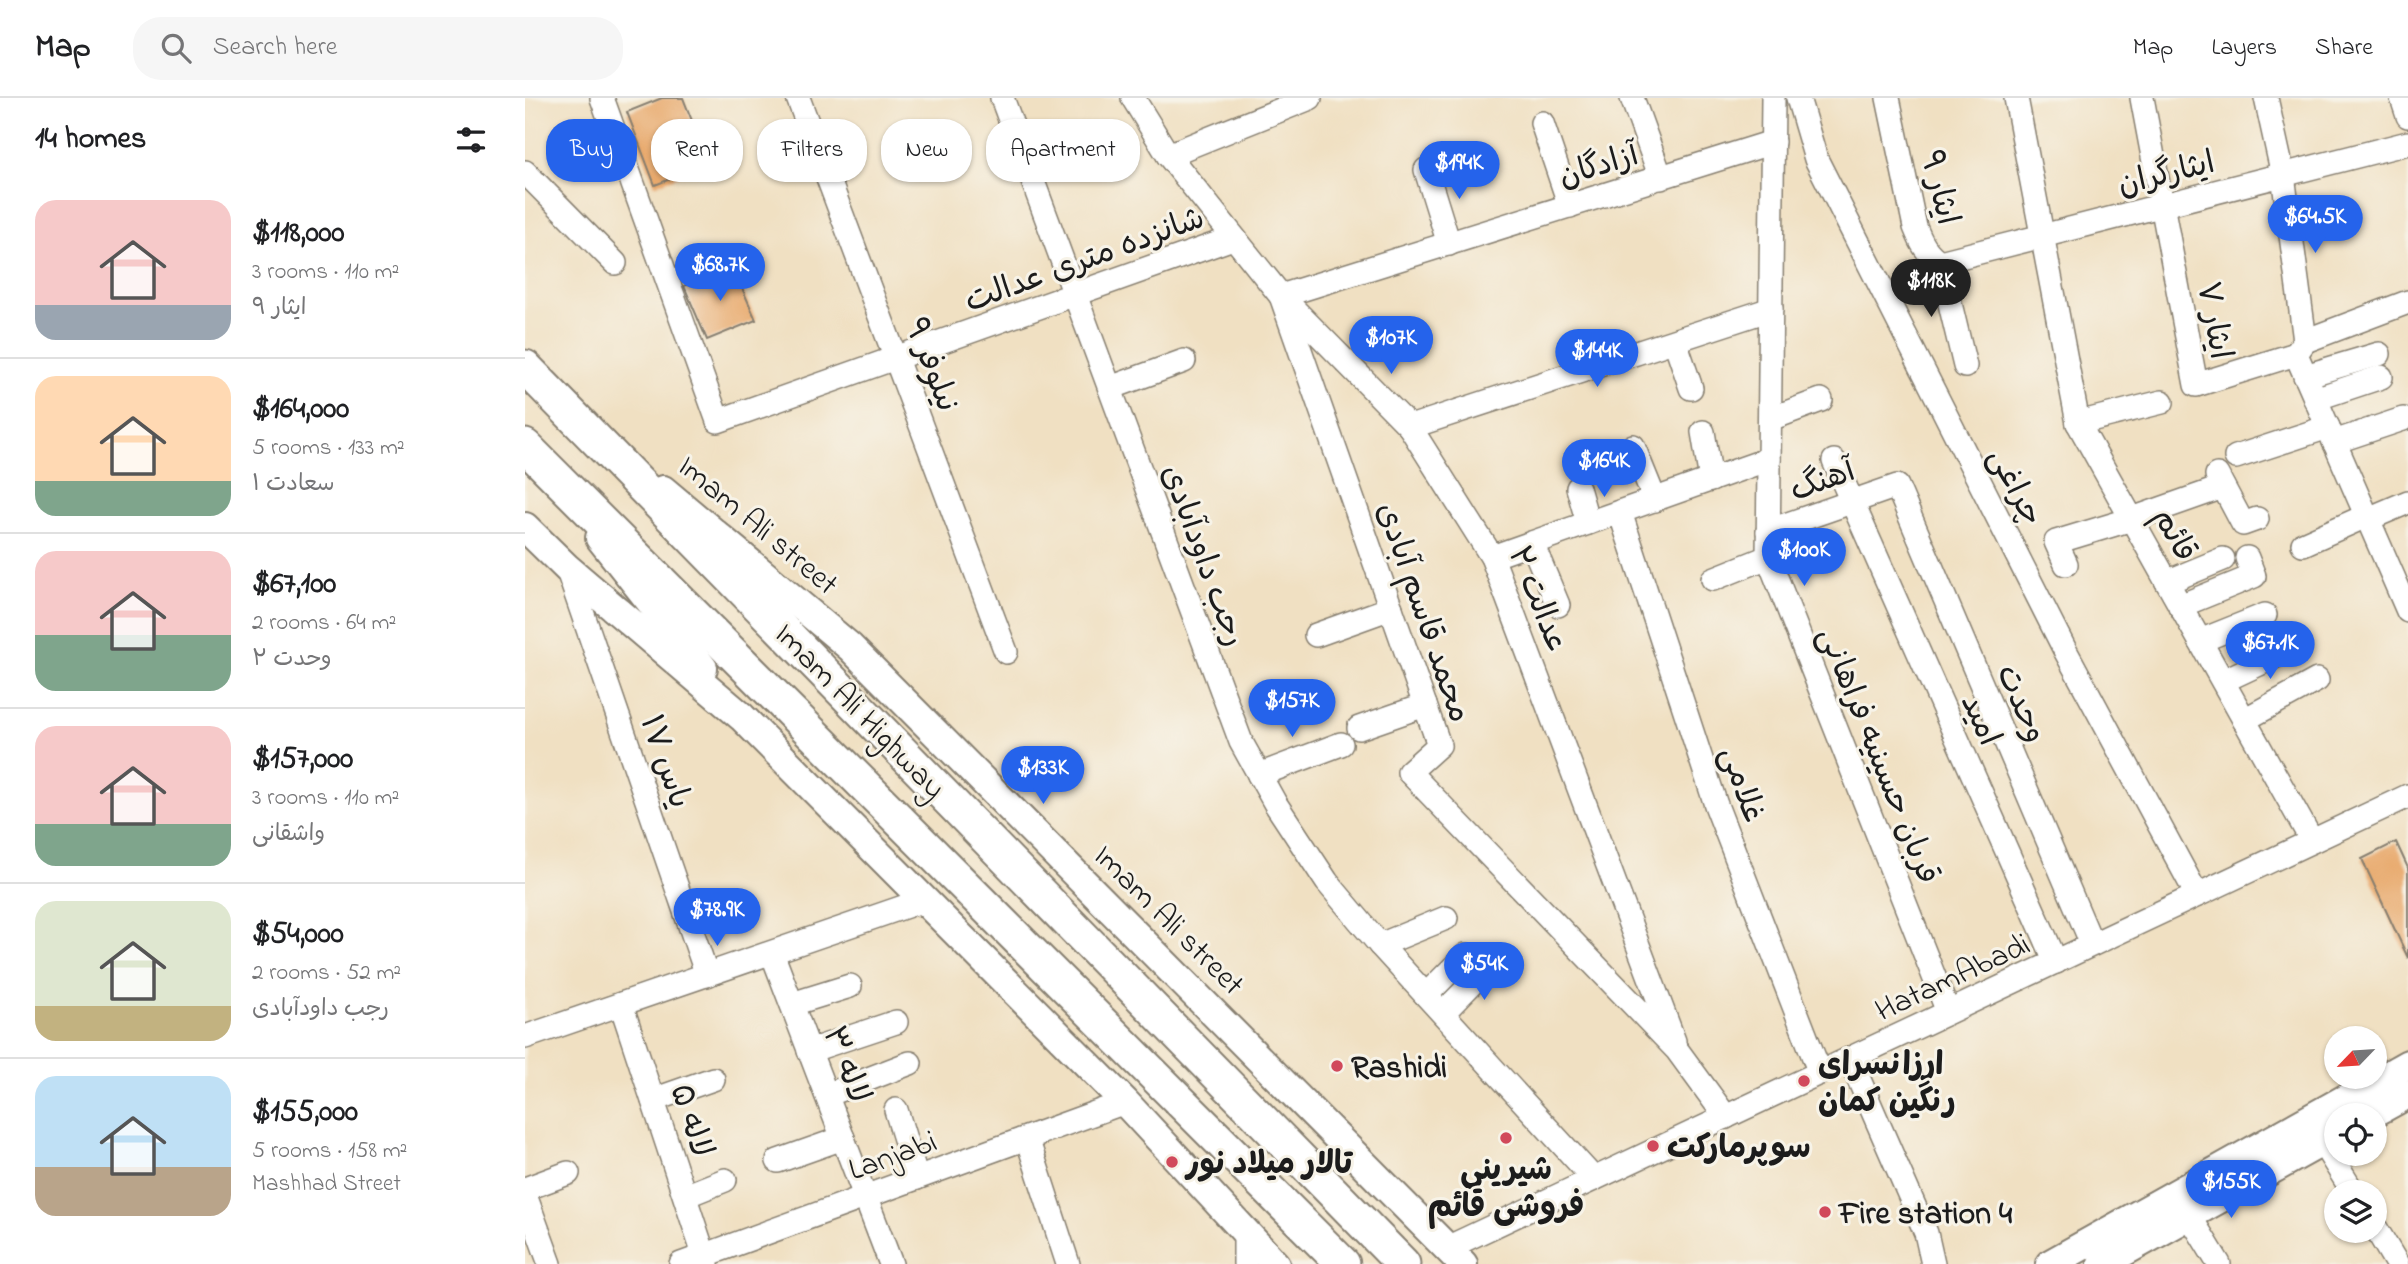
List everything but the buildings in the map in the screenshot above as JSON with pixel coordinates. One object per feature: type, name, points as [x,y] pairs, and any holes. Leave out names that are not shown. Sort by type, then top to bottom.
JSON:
[{"type":"highway","name":"Imam Ali Highway","points":[[525,367],[1403,1264]]},
{"type":"highway","name":"Imam Ali Highway","points":[[528,449],[1343,1264]]},
{"type":"main road","name":"Imam Ali street","points":[[568,409],[850,647],[1455,1256]]},
{"type":"main road","points":[[528,449],[742,717]]},
{"type":"main road","points":[[525,527],[567,568],[742,717],[1125,1102],[1275,1264]]},
{"type":"main road","points":[[2050,1264],[2408,1064]]},
{"type":"main road","points":[[2387,1106],[2408,1094]]},
{"type":"main road","points":[[2102,1264],[2324,1141]]},
{"type":"street","name":"شانزده متری عدالت","points":[[602,98],[718,421],[1233,238]]},
{"type":"street","name":"نیلوفر ۹","points":[[798,98],[1006,652]]},
{"type":"street","name":"رجب داودآبادی","points":[[1002,98],[1241,742],[1259,775],[1327,882],[1380,945],[1594,1179]]},
{"type":"street","name":"عدالت ۲","points":[[1133,98],[1168,155],[1281,296],[1409,427],[1492,556],[1678,1050]]},
{"type":"street","points":[[1168,155],[1310,98]]},
{"type":"street","points":[[1632,98],[1661,178]]},
{"type":"street","name":"قربان حسینیه فراهانی","points":[[1773,98],[1768,557],[1948,1012]]},
{"type":"street","name":"چراغی","points":[[1798,98],[1822,171],[2066,652],[2197,895]]},
{"type":"street","name":"ایثار ۹","points":[[1888,98],[1915,227],[1930,256],[1940,262],[1965,366]]},
{"type":"street","name":"قائم","points":[[2016,98],[2078,424],[2312,841]]},
{"type":"street","points":[[2142,98],[2163,205]]},
{"type":"street","points":[[2266,98],[2283,175],[2305,376],[2367,517],[2402,581],[2408,611]]},
{"type":"street","points":[[2402,98],[2408,116]]},
{"type":"street","points":[[1542,123],[1570,206]]},
{"type":"street","name":"آزادگان","points":[[1281,296],[1773,142]]},
{"type":"street","name":"ایثارگران","points":[[1940,262],[2408,143]]},
{"type":"street","points":[[1426,170],[1449,244]]},
{"type":"street","points":[[525,172],[615,263]]},
{"type":"street","name":"ایثار ۷","points":[[2163,205],[2196,385],[2300,347]]},
{"type":"street","name":"محمد قاسم آبادی","points":[[1281,296],[1439,745],[1409,772],[1678,1050],[1726,1117]]},
{"type":"street","points":[[2300,347],[2408,302]]},
{"type":"street","points":[[1409,427],[1771,309]]},
{"type":"street","points":[[1675,341],[1691,388]]},
{"type":"street","points":[[1110,388],[1184,361]]},
{"type":"street","points":[[2305,376],[2380,366],[2315,399]]},
{"type":"street","points":[[1770,419],[1821,400]]},
{"type":"street","points":[[2078,424],[2162,402]]},
{"type":"street","points":[[2236,457],[2403,419]]},
{"type":"street","points":[[1703,432],[1711,480]]},
{"type":"street","points":[[1633,446],[1655,500]]},
{"type":"street","points":[[1492,556],[1769,459]]},
{"type":"street","name":"امید","points":[[1834,461],[2056,962]]},
{"type":"street","points":[[2066,564],[2056,542],[2132,519],[2220,480],[2243,524],[2257,519]]},
{"type":"street","name":"آهنگ","points":[[1768,531],[1896,485]]},
{"type":"street","name":"وحدت","points":[[1896,485],[2092,944]]},
{"type":"street","points":[[1578,488],[1588,523]]},
{"type":"street","points":[[2303,544],[2408,502]]},
{"type":"street","name":"غلامی","points":[[1620,512],[1716,805],[1820,1073]]},
{"type":"street","points":[[1532,543],[1558,605]]},
{"type":"street","points":[[1713,579],[1768,557]]},
{"type":"street","points":[[2181,606],[2254,576],[2247,558]]},
{"type":"street","points":[[2167,582],[2223,559]]},
{"type":"street","name":"یاس ۱۷","points":[[567,568],[707,975]]},
{"type":"street","points":[[1316,635],[1391,608]]},
{"type":"street","points":[[2200,642],[2265,615]]},
{"type":"street","points":[[2223,681],[2276,656]]},
{"type":"street","points":[[2244,720],[2317,680]]},
{"type":"street","points":[[1359,728],[1425,705]]},
{"type":"street","points":[[1259,775],[1341,744]]},
{"type":"street","name":"HatamAbadi","points":[[1455,1256],[1594,1179],[2408,796]]},
{"type":"street","points":[[525,1037],[924,900]]},
{"type":"street","points":[[1380,945],[1446,918]]},
{"type":"street","name":"لاله ۳","points":[[772,953],[891,1264]]},
{"type":"street","points":[[1426,995],[1466,955]]},
{"type":"street","points":[[1443,1013],[1494,961]]},
{"type":"street","points":[[792,1004],[849,986]]},
{"type":"street","name":"لاله ۵","points":[[621,1004],[706,1260]]},
{"type":"street","points":[[809,1051],[896,1023]]},
{"type":"street","points":[[1850,1059],[1926,1234],[1933,1264]]},
{"type":"street","points":[[827,1095],[910,1063]]},
{"type":"street","points":[[653,1100],[713,1079]]},
{"type":"street","name":"Lanjabi","points":[[681,1264],[706,1260],[865,1197],[1125,1102]]},
{"type":"street","points":[[896,1110],[917,1178]]},
{"type":"street","points":[[778,1161],[843,1138]]},
{"type":"street","points":[[1027,1138],[1068,1264]]},
{"type":"street","points":[[525,1189],[568,1173]]},
{"type":"street","points":[[685,1196],[725,1180]]},
{"type":"street","points":[[525,1195],[550,1264]]},
{"type":"street","points":[[2189,1215],[2219,1264]]},
{"type":"street","points":[[1245,1231],[1245,1264]]},
{"type":"street","points":[[2385,1243],[2397,1264]]},
{"type":"place","name":"Rashidi","points":[[1337,1066]]},
{"type":"place","name":"ارزانسرای رنگین کمان","points":[[1804,1081]]},
{"type":"place","name":"شیرینی فروشی قائم","points":[[1506,1138]]},
{"type":"place","name":"سوپرمارکت","points":[[1653,1146]]},
{"type":"place","name":"تالار میلاد نور","points":[[1172,1162]]},
{"type":"place","name":"Fire station 4","points":[[1825,1212]]}]
